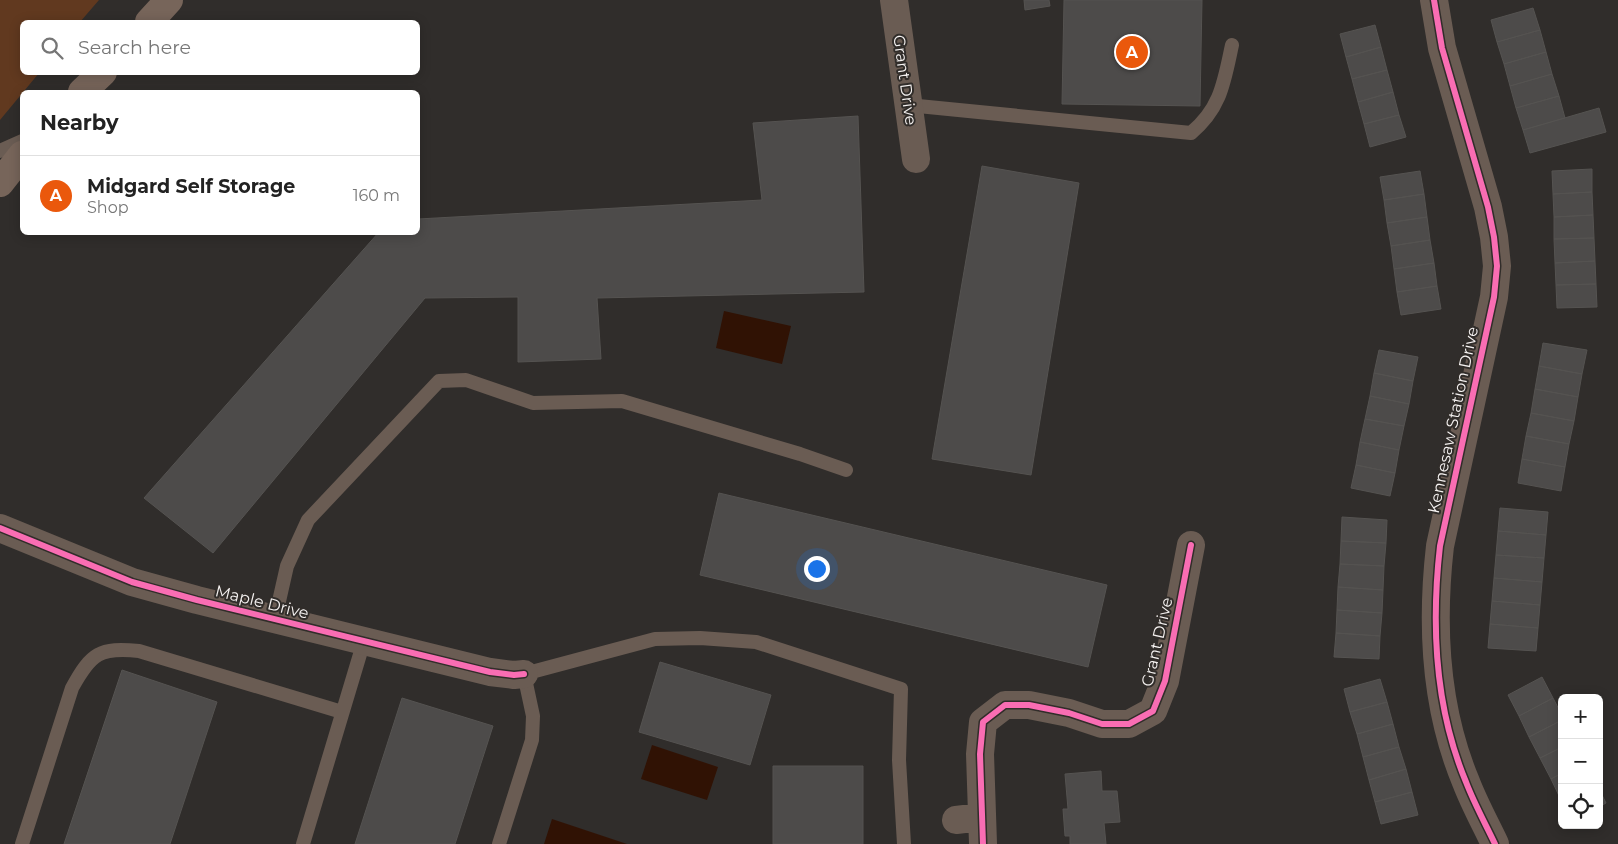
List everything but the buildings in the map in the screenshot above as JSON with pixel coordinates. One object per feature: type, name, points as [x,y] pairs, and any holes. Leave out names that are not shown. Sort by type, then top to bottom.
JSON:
[{"type":"main road","points":[[151,20],[169,0]]},
{"type":"main road","points":[[84,90],[100,75]]},
{"type":"main road","points":[[0,183],[20,158]]},
{"type":"street","name":"Grant Drive","points":[[894,0],[916,159]]},
{"type":"street","name":"Kennesaw Station Drive","points":[[1434,0],[1442,48],[1488,207],[1497,266],[1494,297],[1440,546],[1436,585],[1436,632],[1445,716],[1466,782],[1495,844]]},
{"type":"street","name":"Maple Drive","points":[[0,528],[132,582],[490,672],[514,675],[524,674]]},
{"type":"street","name":"Grant Drive","points":[[983,844],[969,818],[980,754],[983,722],[1005,705],[1029,705],[1069,712],[1102,724],[1129,724],[1153,711],[1165,681],[1191,545]]},
{"type":"lane","points":[[908,105],[1191,133],[1210,114],[1224,83],[1232,45]]},
{"type":"lane","points":[[0,151],[20,142]]},
{"type":"lane","points":[[275,619],[287,566],[308,520],[439,381],[466,380],[533,403],[622,401],[763,442],[846,470]]},
{"type":"lane","points":[[499,844],[532,740],[533,716],[524,674],[655,639],[700,638],[756,642],[900,688],[899,760],[904,844]]},
{"type":"lane","points":[[303,844],[364,641]]},
{"type":"lane","points":[[22,844],[72,688],[83,668],[97,654],[118,649],[139,652],[342,712]]},
{"type":"shaded area","points":[[0,0],[99,0],[82,20],[20,20],[20,75],[37,75],[25,90],[20,90],[20,96],[0,120]]},
{"type":"shaded area","points":[[724,311],[791,326],[782,364],[716,348]]},
{"type":"shaded area","points":[[652,745],[718,767],[707,800],[641,779]]},
{"type":"shaded area","points":[[552,819],[627,844],[544,844]]},
{"type":"cycle path","points":[[1434,0],[1442,48],[1488,207],[1497,266],[1494,297],[1440,546],[1436,606],[1438,666],[1442,696],[1456,754],[1472,798],[1495,844]]},
{"type":"cycle path","points":[[0,528],[132,582],[197,600],[490,672],[514,675],[524,674]]},
{"type":"cycle path","points":[[983,844],[980,754],[983,722],[1005,705],[1029,705],[1069,713],[1102,724],[1129,724],[1153,711],[1165,681],[1191,545]]},
{"type":"place","name":"Midgard Self Storage","points":[[1132,52]]}]
